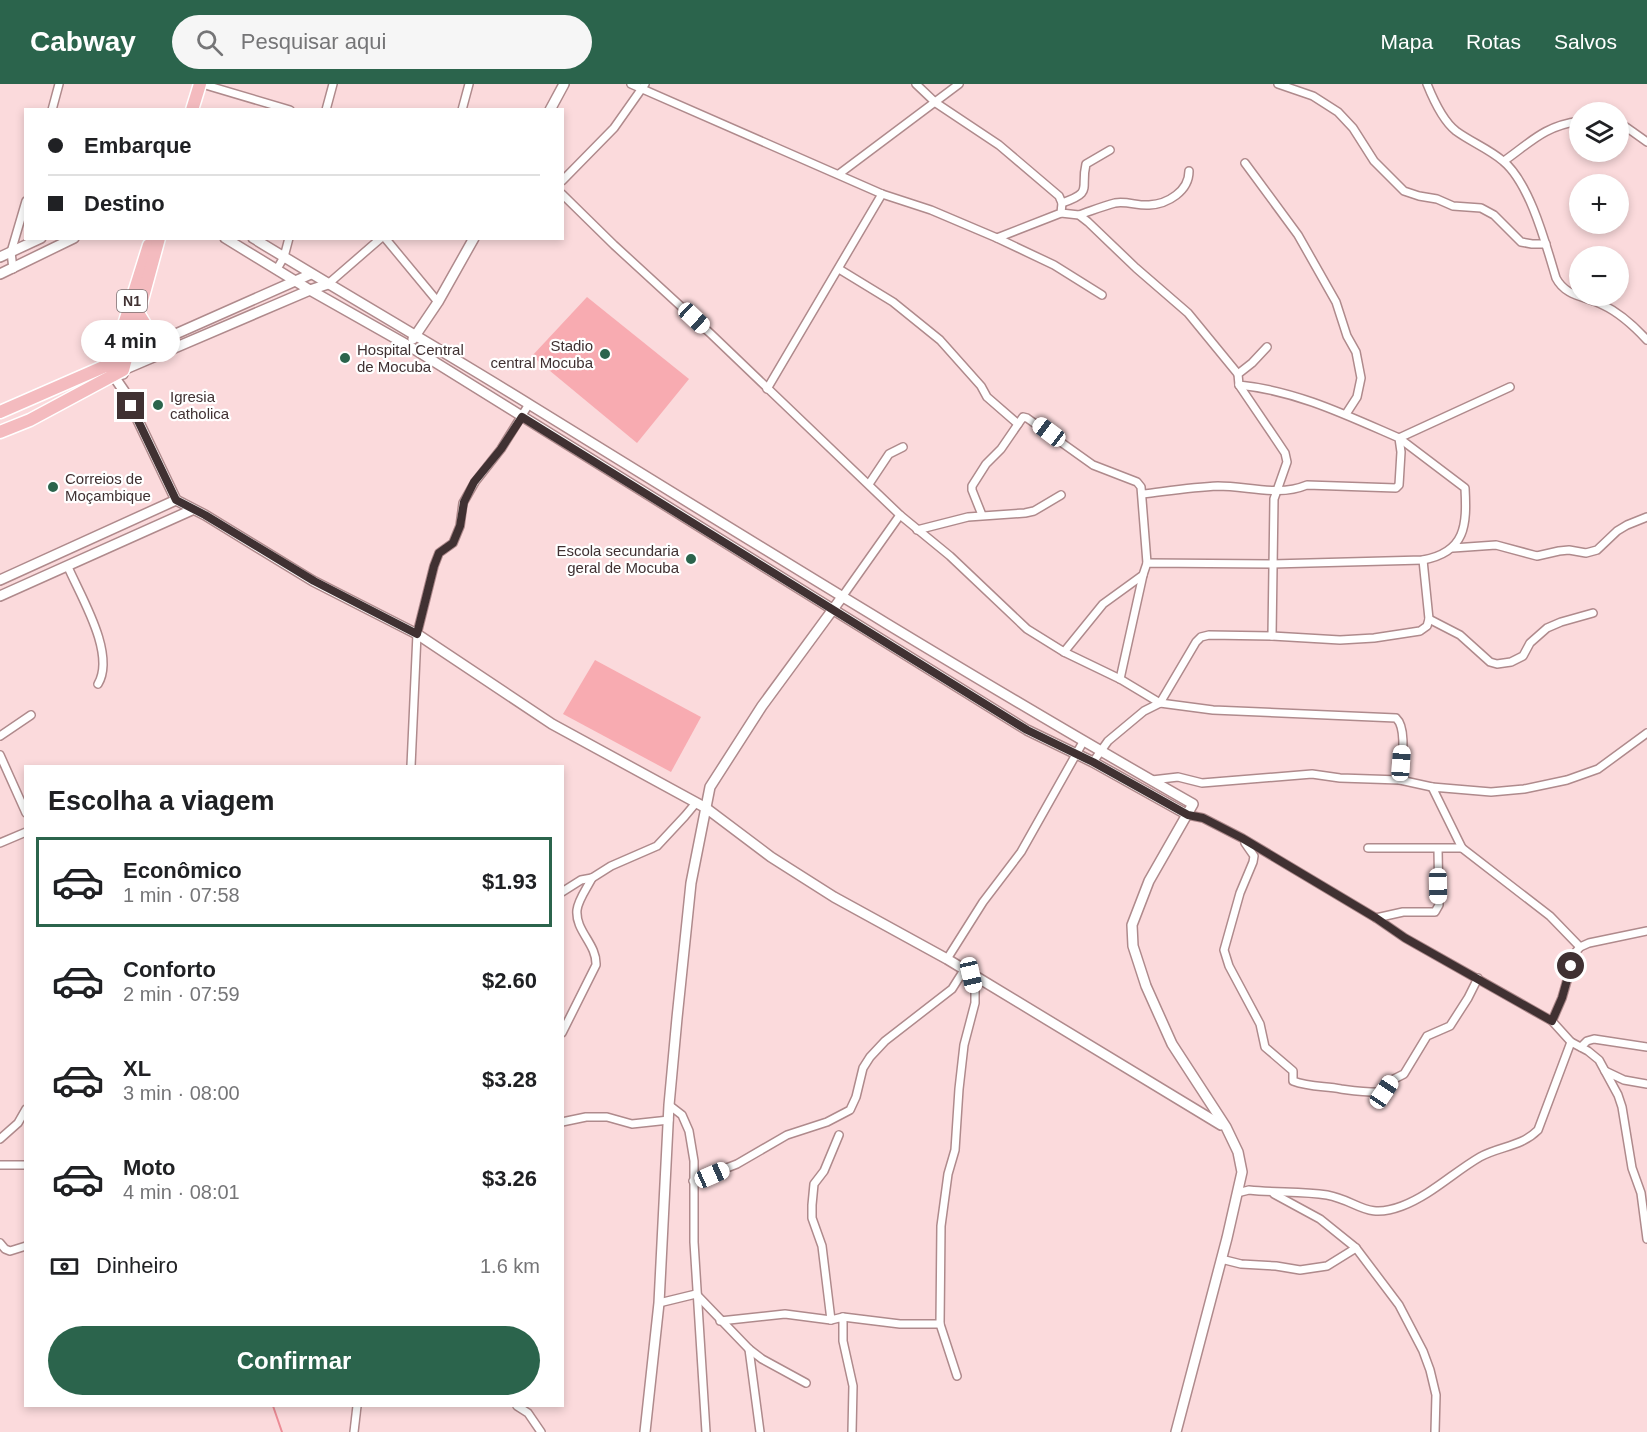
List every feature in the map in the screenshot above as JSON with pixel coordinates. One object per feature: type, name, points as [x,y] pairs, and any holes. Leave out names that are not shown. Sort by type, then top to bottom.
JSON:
[{"type":"highway","points":[[193,108],[201,84]]},
{"type":"highway","name":"N1","points":[[116,370],[150,240]]},
{"type":"highway","name":"N1","points":[[126,357],[158,240]]},
{"type":"highway","points":[[138,313],[148,329],[167,338]]},
{"type":"highway","points":[[0,432],[30,420],[116,370],[126,357]]},
{"type":"highway","points":[[0,412],[116,370]]},
{"type":"street","points":[[53,108],[59,84]]},
{"type":"street","points":[[201,84],[283,108]]},
{"type":"street","points":[[327,108],[333,84]]},
{"type":"street","points":[[463,108],[469,84]]},
{"type":"street","points":[[551,108],[564,84]]},
{"type":"street","points":[[631,84],[643,86],[882,194],[931,210],[997,238],[1054,265],[1102,296]]},
{"type":"street","points":[[916,84],[936,103],[999,146],[1059,196],[1062,203],[1061,213]]},
{"type":"street","points":[[839,174],[959,84]]},
{"type":"street","points":[[1278,84],[1313,96],[1338,112],[1353,128],[1374,160],[1404,191],[1437,199],[1453,206],[1481,208],[1494,215],[1521,242],[1546,244]]},
{"type":"street","points":[[1427,84],[1431,95],[1454,130],[1504,161],[1521,185],[1561,286],[1567,292],[1603,305],[1633,324],[1647,340]]},
{"type":"street","points":[[564,179],[614,128],[643,86]]},
{"type":"street","points":[[1504,161],[1535,137],[1562,124],[1569,123]]},
{"type":"street","points":[[1629,129],[1647,142]]},
{"type":"street","points":[[1062,203],[1084,192],[1086,164],[1110,150]]},
{"type":"street","points":[[1245,163],[1299,234],[1336,302],[1347,336],[1356,352],[1360,378],[1357,397],[1346,414]]},
{"type":"street","points":[[997,238],[1061,213],[1079,215],[1117,203],[1150,205],[1165,200],[1181,193],[1189,179],[1189,171]]},
{"type":"street","points":[[767,389],[882,194]]},
{"type":"street","points":[[564,196],[900,515],[950,556],[1027,629],[1064,652],[1161,703],[1213,710],[1396,718],[1401,722],[1403,731],[1400,780]]},
{"type":"street","points":[[13,269],[11,252],[24,208]]},
{"type":"street","points":[[1079,215],[1188,313],[1238,374],[1239,385],[1285,453],[1286,467],[1274,499],[1272,636]]},
{"type":"street","points":[[0,257],[37,240]]},
{"type":"street","points":[[0,274],[70,240]]},
{"type":"street","points":[[228,240],[310,290],[409,346],[1027,730],[1093,762],[1188,815],[1203,818],[1242,838],[1376,918],[1405,938],[1552,1021],[1571,1042],[1599,1060],[1622,1107],[1632,1168],[1644,1193],[1647,1239]]},
{"type":"street","points":[[257,240],[328,285],[530,404],[842,597],[1083,742],[1193,804],[1203,818]]},
{"type":"street","points":[[277,269],[284,257],[288,240]]},
{"type":"street","points":[[381,240],[328,285],[310,290],[116,370],[176,500],[314,581],[417,634],[552,724],[706,808],[771,857],[834,897],[947,959],[1226,1128]]},
{"type":"street","points":[[385,240],[438,302]]},
{"type":"street","points":[[409,346],[438,302],[473,240]]},
{"type":"street","points":[[838,269],[893,302],[940,340],[981,386],[987,397],[1018,424]]},
{"type":"street","points":[[126,357],[311,274]]},
{"type":"street","points":[[1238,374],[1267,347]]},
{"type":"street","points":[[1147,563],[1272,564],[1423,560],[1440,557],[1453,548],[1466,515],[1465,488],[1399,438],[1346,414],[1290,395],[1259,387],[1239,385]]},
{"type":"street","points":[[1399,438],[1510,387]]},
{"type":"street","points":[[411,765],[417,634],[434,566],[439,553],[453,543],[460,526],[464,502],[474,482],[501,449],[530,404]]},
{"type":"street","points":[[982,515],[972,486],[986,464],[1001,449],[1023,417],[1035,422],[1093,465],[1137,483],[1141,487],[1147,563],[1120,680]]},
{"type":"street","points":[[1143,494],[1218,486],[1277,491],[1299,489],[1307,485],[1395,488],[1399,486],[1401,479],[1399,438]]},
{"type":"street","points":[[869,484],[889,454],[903,447]]},
{"type":"street","points":[[651,497],[659,484]]},
{"type":"street","points":[[917,530],[982,515],[1034,511],[1060,495]]},
{"type":"street","points":[[0,580],[176,500]]},
{"type":"street","points":[[0,596],[192,510]]},
{"type":"street","points":[[645,1432],[659,1303],[669,1105],[691,883],[710,787],[762,706],[900,515]]},
{"type":"street","points":[[1453,548],[1496,546],[1537,556],[1569,550],[1592,552],[1598,550],[1617,531],[1647,517]]},
{"type":"street","points":[[1093,762],[1108,741],[1144,711],[1161,703],[1201,637],[1272,636],[1340,640],[1374,638],[1420,631],[1427,626],[1429,619],[1423,560]]},
{"type":"street","points":[[68,567],[101,642],[104,671],[98,684]]},
{"type":"street","points":[[1064,652],[1103,604],[1143,575]]},
{"type":"street","points":[[1429,619],[1460,635],[1490,662],[1497,664],[1511,662],[1522,656],[1530,643],[1546,628],[1593,613]]},
{"type":"street","points":[[1027,730],[1032,710]]},
{"type":"street","points":[[0,736],[31,716]]},
{"type":"street","points":[[1150,780],[1178,777],[1202,783],[1312,774],[1340,778],[1400,780],[1432,787],[1491,792],[1524,789],[1567,780],[1598,769],[1647,733]]},
{"type":"street","points":[[947,959],[983,902],[1021,852],[1083,742]]},
{"type":"street","points":[[1,758],[24,809]]},
{"type":"street","points":[[1432,787],[1462,848],[1550,916],[1580,946]]},
{"type":"street","points":[[564,891],[581,880],[592,878],[657,846],[695,804]]},
{"type":"street","points":[[1176,1432],[1242,1172],[1238,1152],[1226,1128],[1172,1044],[1146,986],[1133,946],[1132,925],[1149,881],[1193,804]]},
{"type":"street","points":[[0,843],[24,833]]},
{"type":"street","points":[[1242,838],[1254,856],[1240,893],[1224,950],[1229,966],[1260,1024],[1265,1047],[1293,1071],[1293,1081],[1305,1086],[1365,1093],[1384,1092],[1392,1080],[1404,1074],[1428,1036],[1450,1026],[1478,978]]},
{"type":"street","points":[[1368,848],[1462,848]]},
{"type":"street","points":[[1376,918],[1403,912],[1435,912],[1437,910],[1439,905],[1437,849]]},
{"type":"street","points":[[564,1029],[596,965],[594,952],[578,920],[577,907],[592,878]]},
{"type":"street","points":[[1552,1021],[1562,998],[1575,953],[1580,946],[1647,931]]},
{"type":"street","points":[[693,1181],[736,1164],[787,1135],[827,1122],[850,1110],[856,1097],[863,1068],[870,1057],[885,1041],[952,989],[968,972]]},
{"type":"street","points":[[957,1376],[940,1324],[941,1226],[948,1174],[955,1150],[964,1046],[975,1003],[975,988],[968,972]]},
{"type":"street","points":[[1581,1047],[1587,1041],[1594,1039],[1647,1047]]},
{"type":"street","points":[[1237,1193],[1249,1190],[1329,1196],[1365,1210],[1381,1211],[1402,1206],[1480,1157],[1498,1149],[1517,1145],[1538,1130],[1571,1042]]},
{"type":"street","points":[[1605,1071],[1624,1080],[1647,1084]]},
{"type":"street","points":[[669,1105],[682,1115],[689,1131],[694,1161],[696,1294],[706,1432]]},
{"type":"street","points":[[0,1139],[18,1123],[24,1112]]},
{"type":"street","points":[[564,1122],[607,1117],[632,1124],[669,1120]]},
{"type":"street","points":[[831,1320],[822,1246],[813,1218],[812,1205],[814,1184],[824,1171],[839,1135]]},
{"type":"street","points":[[0,1165],[24,1165]]},
{"type":"street","points":[[1272,1193],[1320,1219],[1356,1248],[1399,1305],[1424,1351],[1436,1395],[1435,1432]]},
{"type":"street","points":[[0,1243],[4,1249],[10,1251],[24,1247]]},
{"type":"street","points":[[1221,1260],[1300,1270],[1327,1266],[1356,1248]]},
{"type":"street","points":[[659,1303],[696,1294]]},
{"type":"street","points":[[696,1294],[749,1349],[762,1359],[806,1383]]},
{"type":"street","points":[[720,1321],[784,1314],[831,1320],[843,1317],[900,1324],[940,1324]]},
{"type":"street","points":[[843,1317],[843,1341],[853,1386],[852,1432]]},
{"type":"street","points":[[749,1349],[760,1432]]},
{"type":"street","points":[[354,1432],[357,1407]]},
{"type":"street","points":[[519,1407],[528,1413],[541,1432]]},
{"type":"shaded area","points":[[587,297],[689,379],[637,443],[532,356]]},
{"type":"shaded area","points":[[595,660],[701,717],[671,772],[563,714]]},
{"type":"waterway","points":[[273,1407],[282,1432]]},
{"type":"place","name":"Stadio central Mocuba","points":[[605,354]]},
{"type":"place","name":"Hospital Central de Mocuba","points":[[345,358]]},
{"type":"place","name":"Igresia catholica","points":[[158,405]]},
{"type":"place","name":"Correios de Moçambique","points":[[53,487]]},
{"type":"place","name":"Escola secundaria geral de Mocuba","points":[[691,559]]},
{"type":"route","points":[[131,406],[176,500],[314,581],[417,634],[439,553],[453,543],[460,526],[464,502],[474,482],[501,449],[522,417],[1027,730],[1093,762],[1188,815],[1203,818],[1242,838],[1376,918],[1405,938],[1552,1021],[1562,998],[1571,966]]}]
